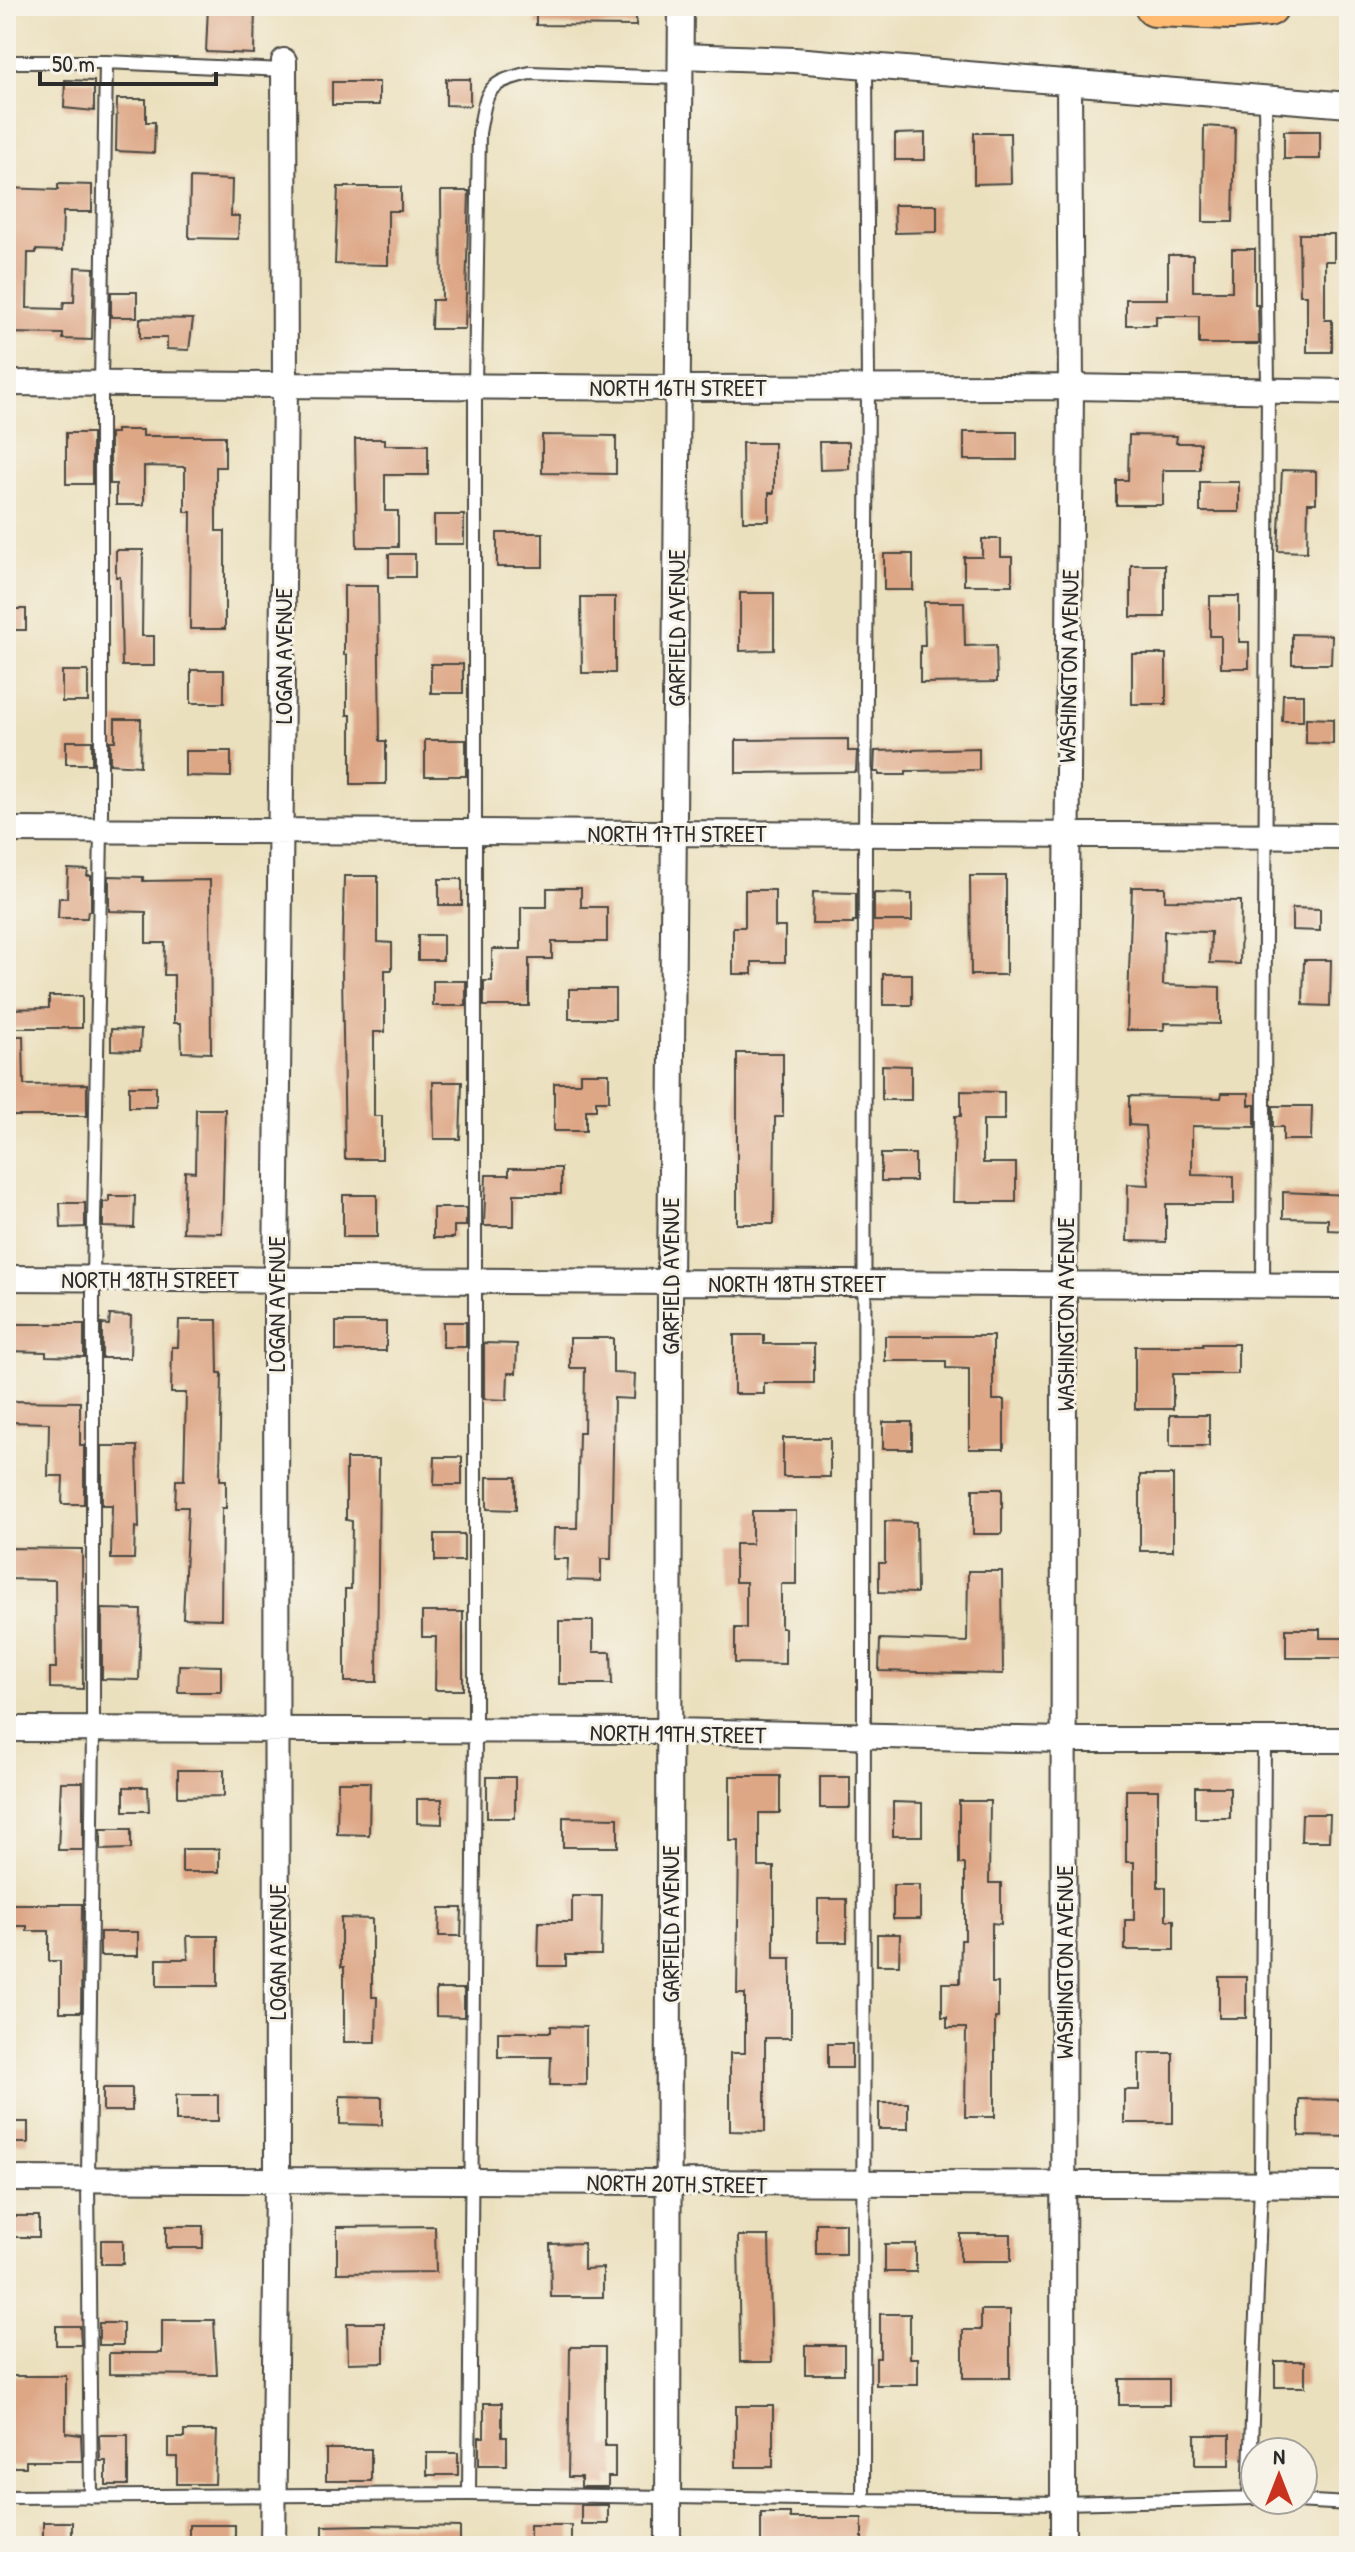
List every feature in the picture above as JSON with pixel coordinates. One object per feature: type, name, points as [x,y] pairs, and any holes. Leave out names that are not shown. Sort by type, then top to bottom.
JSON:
[{"type":"highway","points":[[1155,6],[1231,9],[1268,6]]},
{"type":"street","name":"GARFIELD AVENUE","points":[[668,2546],[670,1282],[681,6]]},
{"type":"street","name":"LOGAN AVENUE","points":[[273,2546],[277,2181],[276,1280],[285,385],[284,66]]},
{"type":"street","points":[[680,67],[866,66],[1349,105]]},
{"type":"street","name":"WASHINGTON AVENUE","points":[[1063,2546],[1064,1285],[1071,387],[1069,82]]},
{"type":"street","name":"NORTH 16TH STREET","points":[[6,383],[678,388],[1071,387],[1349,392]]},
{"type":"street","name":"NORTH 17TH STREET","points":[[6,830],[1349,836]]},
{"type":"street","name":"NORTH 18TH STREET","points":[[6,1278],[1349,1286]]},
{"type":"street","name":"NORTH 19TH STREET","points":[[6,1729],[671,1731],[1064,1740],[1349,1740]]},
{"type":"street","name":"NORTH 20TH STREET","points":[[6,2179],[1349,2185]]},
{"type":"lane","points":[[6,62],[284,66]]},
{"type":"lane","points":[[91,2497],[88,2180],[93,1730],[93,1279],[101,830],[101,384],[106,62]]},
{"type":"lane","points":[[863,2501],[866,66]]},
{"type":"lane","points":[[469,2494],[475,1731],[475,386],[479,133],[489,93],[497,82],[530,73],[680,67]]},
{"type":"lane","points":[[1263,1286],[1268,390],[1265,98]]},
{"type":"lane","points":[[1254,2436],[1261,2185],[1264,1740]]},
{"type":"lane","points":[[6,2497],[469,2494],[1063,2503],[1239,2498]]},
{"type":"lane","points":[[1319,2502],[1349,2504]]},
{"type":"building","points":[[208,6],[255,6],[254,54],[206,52]]},
{"type":"building","points":[[536,6],[636,6],[636,26],[536,25]]},
{"type":"building","points":[[446,79],[470,79],[470,106],[446,105]]},
{"type":"building","points":[[65,80],[94,81],[94,111],[64,108]]},
{"type":"building","points":[[332,82],[379,82],[379,105],[332,105]]},
{"type":"building","points":[[117,99],[146,99],[146,122],[155,122],[154,153],[116,151]]},
{"type":"building","points":[[1204,126],[1235,128],[1233,222],[1203,222]]},
{"type":"building","points":[[1284,131],[1320,131],[1320,159],[1284,159]]},
{"type":"building","points":[[925,133],[925,160],[895,160],[895,134]]},
{"type":"building","points":[[974,133],[1010,133],[1011,183],[974,184]]},
{"type":"building","points":[[190,178],[232,180],[231,216],[239,216],[238,239],[189,238]]},
{"type":"building","points":[[58,184],[92,185],[92,212],[63,212],[62,251],[36,250],[36,253],[28,253],[27,308],[63,309],[64,302],[74,302],[75,267],[94,268],[92,340],[63,339],[63,334],[6,333],[6,188],[58,190]]},
{"type":"building","points":[[338,187],[401,187],[401,211],[388,211],[388,265],[335,264]]},
{"type":"building","points":[[441,191],[469,191],[465,329],[431,329],[432,300],[442,300]]},
{"type":"building","points":[[894,205],[937,205],[937,232],[895,233]]},
{"type":"building","points":[[1299,234],[1334,234],[1334,261],[1325,261],[1325,320],[1332,320],[1332,352],[1307,352],[1307,295],[1300,295]]},
{"type":"building","points":[[1232,249],[1255,249],[1259,344],[1199,344],[1199,316],[1156,316],[1156,325],[1126,325],[1126,299],[1168,299],[1168,255],[1193,255],[1193,291],[1232,291]]},
{"type":"building","points":[[111,292],[137,292],[137,317],[111,317]]},
{"type":"building","points":[[140,318],[193,319],[189,350],[167,349],[167,338],[140,338]]},
{"type":"building","points":[[116,430],[143,430],[143,436],[225,436],[225,467],[216,467],[216,531],[225,531],[225,629],[190,629],[191,512],[185,512],[185,467],[144,466],[144,505],[116,505],[116,484],[110,484],[110,433],[116,433]]},
{"type":"building","points":[[964,432],[1017,432],[1017,460],[964,460]]},
{"type":"building","points":[[66,433],[92,433],[92,484],[66,484]]},
{"type":"building","points":[[542,435],[616,436],[616,474],[542,473]]},
{"type":"building","points":[[1129,435],[1177,436],[1176,443],[1200,443],[1200,470],[1163,470],[1163,505],[1116,505],[1116,480],[1128,480]]},
{"type":"building","points":[[355,439],[385,439],[385,445],[428,445],[428,475],[385,475],[385,511],[398,511],[398,547],[357,547]]},
{"type":"building","points":[[819,442],[849,442],[849,469],[820,470]]},
{"type":"building","points":[[742,443],[774,443],[774,493],[769,493],[769,521],[743,521]]},
{"type":"building","points":[[1282,470],[1316,471],[1316,503],[1308,503],[1307,552],[1278,551]]},
{"type":"building","points":[[1200,482],[1239,482],[1239,512],[1200,512]]},
{"type":"building","points":[[434,515],[464,515],[464,544],[434,544]]},
{"type":"building","points":[[497,533],[543,533],[543,567],[497,567]]},
{"type":"building","points":[[982,539],[1001,539],[1001,557],[1012,557],[1012,585],[964,585],[964,557],[982,557]]},
{"type":"building","points":[[116,550],[143,550],[142,636],[154,636],[154,666],[122,666],[120,577],[116,577]]},
{"type":"building","points":[[389,554],[415,554],[415,577],[389,577]]},
{"type":"building","points":[[884,554],[913,554],[913,590],[884,590]]},
{"type":"building","points":[[1131,565],[1165,565],[1165,617],[1131,617]]},
{"type":"building","points":[[344,586],[378,586],[380,741],[386,741],[386,784],[351,784],[351,715],[347,715],[347,655],[344,655]]},
{"type":"building","points":[[740,593],[774,593],[774,650],[740,651]]},
{"type":"building","points":[[1210,596],[1239,596],[1239,642],[1249,642],[1249,668],[1221,668],[1221,636],[1210,636]]},
{"type":"building","points":[[581,597],[615,597],[615,673],[582,673]]},
{"type":"building","points":[[924,602],[964,602],[965,646],[996,645],[997,682],[920,683],[920,646],[925,646]]},
{"type":"building","points":[[6,609],[26,609],[26,630],[6,630]]},
{"type":"building","points":[[1292,634],[1332,635],[1331,664],[1292,664]]},
{"type":"building","points":[[1132,654],[1166,654],[1166,704],[1132,704]]},
{"type":"building","points":[[431,664],[463,664],[463,693],[431,693]]},
{"type":"building","points":[[191,670],[224,670],[224,703],[191,703]]},
{"type":"building","points":[[62,671],[88,671],[88,702],[62,702]]},
{"type":"building","points":[[1283,694],[1303,694],[1303,721],[1282,721]]},
{"type":"building","points":[[1306,718],[1333,719],[1333,744],[1306,743]]},
{"type":"building","points":[[115,719],[141,719],[140,766],[110,764],[110,741],[115,741]]},
{"type":"building","points":[[848,739],[848,751],[857,751],[856,772],[736,773],[736,740]]},
{"type":"building","points":[[425,740],[466,740],[466,776],[425,776]]},
{"type":"building","points":[[66,741],[92,741],[92,764],[66,764]]},
{"type":"building","points":[[979,748],[979,770],[906,771],[906,775],[879,775],[879,772],[874,772],[875,751]]},
{"type":"building","points":[[185,751],[231,751],[231,777],[185,776]]},
{"type":"building","points":[[68,869],[88,870],[87,876],[91,876],[91,911],[88,911],[87,918],[58,918],[59,898],[67,898]]},
{"type":"building","points":[[109,876],[143,877],[143,881],[210,880],[211,1053],[182,1052],[181,1023],[174,1023],[174,975],[164,975],[165,943],[146,943],[146,912],[109,911]]},
{"type":"building","points":[[344,876],[378,876],[378,942],[392,943],[392,970],[385,970],[385,1032],[374,1032],[374,1116],[382,1116],[382,1159],[345,1159]]},
{"type":"building","points":[[970,876],[1006,876],[1006,975],[971,975]]},
{"type":"building","points":[[439,879],[462,879],[462,905],[439,905]]},
{"type":"building","points":[[1132,887],[1165,887],[1165,900],[1241,901],[1240,964],[1210,963],[1211,932],[1164,931],[1163,985],[1220,987],[1220,1024],[1164,1023],[1164,1030],[1127,1030]]},
{"type":"building","points":[[547,888],[581,888],[581,907],[607,907],[607,942],[552,942],[552,959],[529,959],[529,1006],[484,1006],[484,981],[492,981],[492,949],[521,949],[521,907],[547,907]]},
{"type":"building","points":[[745,890],[775,890],[775,927],[785,927],[785,962],[752,962],[752,974],[733,974],[733,927],[745,927]]},
{"type":"building","points":[[813,892],[856,893],[856,921],[853,924],[812,924]]},
{"type":"building","points":[[874,893],[912,894],[912,921],[874,921]]},
{"type":"building","points":[[1292,908],[1320,909],[1320,931],[1292,930]]},
{"type":"building","points":[[418,935],[443,935],[443,960],[418,960]]},
{"type":"building","points":[[1304,960],[1331,960],[1330,1006],[1303,1005]]},
{"type":"building","points":[[883,974],[912,974],[912,1005],[883,1005]]},
{"type":"building","points":[[433,981],[466,981],[466,1006],[433,1006]]},
{"type":"building","points":[[569,989],[615,989],[615,1019],[569,1019]]},
{"type":"building","points":[[49,996],[82,996],[82,1028],[6,1028],[6,1009],[49,1008]]},
{"type":"building","points":[[111,1029],[141,1030],[140,1051],[111,1050]]},
{"type":"building","points":[[6,1036],[23,1036],[24,1085],[87,1084],[87,1116],[6,1116]]},
{"type":"building","points":[[737,1053],[783,1053],[783,1117],[775,1117],[774,1224],[737,1224]]},
{"type":"building","points":[[882,1065],[911,1066],[911,1100],[882,1100]]},
{"type":"building","points":[[580,1073],[609,1073],[609,1101],[596,1101],[596,1110],[586,1110],[586,1131],[554,1131],[554,1083],[580,1083]]},
{"type":"building","points":[[433,1082],[462,1082],[460,1139],[434,1139]]},
{"type":"building","points":[[129,1086],[156,1086],[156,1107],[129,1107]]},
{"type":"building","points":[[961,1091],[1004,1092],[1004,1120],[983,1120],[983,1163],[1016,1163],[1016,1202],[953,1202],[955,1116],[961,1116]]},
{"type":"building","points":[[1222,1093],[1249,1093],[1249,1105],[1255,1105],[1255,1127],[1192,1126],[1192,1175],[1234,1176],[1234,1204],[1166,1204],[1166,1242],[1127,1241],[1128,1184],[1149,1185],[1145,1126],[1129,1125],[1129,1096],[1221,1098]]},
{"type":"building","points":[[1273,1106],[1312,1106],[1311,1140],[1283,1140],[1283,1127],[1273,1127]]},
{"type":"building","points":[[196,1109],[225,1109],[222,1233],[183,1232],[185,1171],[195,1172]]},
{"type":"building","points":[[881,1154],[915,1154],[915,1181],[881,1181]]},
{"type":"building","points":[[509,1168],[561,1168],[561,1194],[514,1194],[514,1226],[484,1226],[486,1175],[509,1175]]},
{"type":"building","points":[[1283,1192],[1349,1195],[1349,1231],[1328,1230],[1328,1219],[1283,1218]]},
{"type":"building","points":[[343,1195],[377,1195],[377,1237],[343,1237]]},
{"type":"building","points":[[109,1196],[135,1196],[134,1228],[103,1227],[103,1202],[109,1202]]},
{"type":"building","points":[[60,1203],[85,1203],[85,1227],[61,1228]]},
{"type":"building","points":[[433,1208],[466,1208],[466,1226],[454,1226],[454,1238],[433,1238]]},
{"type":"building","points":[[110,1315],[131,1316],[130,1358],[102,1358],[102,1324],[109,1325]]},
{"type":"building","points":[[179,1320],[217,1320],[218,1373],[222,1373],[220,1480],[226,1480],[226,1508],[222,1508],[221,1619],[183,1618],[188,1507],[175,1507],[176,1480],[184,1480],[186,1393],[171,1393],[172,1347],[178,1347]]},
{"type":"building","points":[[336,1322],[386,1322],[386,1351],[336,1351]]},
{"type":"building","points":[[443,1322],[466,1322],[466,1347],[443,1347]]},
{"type":"building","points":[[6,1324],[84,1324],[84,1357],[6,1351]]},
{"type":"building","points":[[734,1335],[764,1335],[764,1344],[814,1344],[814,1383],[764,1383],[764,1394],[734,1394]]},
{"type":"building","points":[[885,1336],[993,1336],[993,1400],[1004,1400],[1004,1449],[969,1449],[969,1369],[946,1368],[946,1361],[885,1361]]},
{"type":"building","points":[[570,1338],[613,1338],[613,1373],[635,1374],[634,1399],[614,1398],[611,1559],[601,1559],[601,1581],[567,1580],[568,1559],[553,1559],[554,1528],[577,1528],[579,1432],[584,1432],[585,1368],[570,1368]]},
{"type":"building","points":[[484,1343],[517,1344],[516,1373],[508,1373],[507,1400],[484,1399]]},
{"type":"building","points":[[1238,1344],[1238,1374],[1173,1374],[1173,1409],[1135,1409],[1135,1346]]},
{"type":"building","points":[[6,1401],[80,1402],[84,1504],[62,1504],[63,1476],[48,1476],[49,1423],[6,1422]]},
{"type":"building","points":[[1170,1415],[1209,1415],[1209,1446],[1170,1446]]},
{"type":"building","points":[[883,1422],[912,1422],[912,1449],[883,1449]]},
{"type":"building","points":[[783,1438],[830,1438],[830,1477],[783,1477]]},
{"type":"building","points":[[102,1446],[137,1446],[139,1528],[135,1527],[134,1559],[111,1559],[112,1505],[102,1505]]},
{"type":"building","points":[[435,1457],[462,1457],[462,1485],[434,1485]]},
{"type":"building","points":[[346,1459],[379,1459],[377,1682],[345,1682],[345,1589],[351,1589],[352,1521],[346,1520]]},
{"type":"building","points":[[1140,1475],[1173,1475],[1173,1551],[1140,1551]]},
{"type":"building","points":[[487,1477],[516,1477],[516,1510],[487,1509]]},
{"type":"building","points":[[973,1489],[1002,1489],[1002,1534],[973,1534]]},
{"type":"building","points":[[752,1511],[796,1511],[796,1584],[781,1584],[785,1664],[735,1663],[735,1628],[746,1628],[746,1582],[735,1582],[735,1544],[752,1544]]},
{"type":"building","points":[[885,1521],[916,1522],[917,1593],[879,1592],[879,1563],[885,1563]]},
{"type":"building","points":[[435,1534],[464,1534],[464,1561],[435,1561]]},
{"type":"building","points":[[6,1548],[82,1549],[83,1689],[50,1688],[50,1668],[56,1668],[55,1580],[6,1579]]},
{"type":"building","points":[[968,1571],[1002,1571],[1003,1674],[879,1671],[880,1639],[967,1642]]},
{"type":"building","points":[[102,1609],[141,1610],[139,1680],[102,1679]]},
{"type":"building","points":[[422,1612],[463,1612],[463,1690],[435,1690],[436,1637],[422,1637]]},
{"type":"building","points":[[559,1621],[593,1621],[593,1652],[611,1652],[612,1684],[559,1684]]},
{"type":"building","points":[[1286,1629],[1320,1629],[1320,1638],[1349,1638],[1349,1658],[1286,1658]]},
{"type":"building","points":[[179,1665],[221,1666],[221,1692],[178,1692]]},
{"type":"building","points":[[178,1770],[224,1770],[224,1796],[178,1797]]},
{"type":"building","points":[[730,1776],[780,1776],[780,1813],[759,1813],[759,1867],[774,1867],[774,1958],[791,1958],[791,2038],[765,2038],[765,2132],[730,2131],[730,2053],[745,2053],[745,1994],[737,1994],[739,1841],[730,1841]]},
{"type":"building","points":[[487,1777],[515,1777],[515,1818],[487,1818]]},
{"type":"building","points":[[820,1777],[850,1777],[850,1808],[820,1808]]},
{"type":"building","points":[[61,1782],[83,1782],[83,1850],[58,1850]]},
{"type":"building","points":[[338,1782],[370,1782],[369,1835],[337,1834]]},
{"type":"building","points":[[124,1787],[148,1787],[149,1811],[124,1811]]},
{"type":"building","points":[[1195,1787],[1230,1787],[1230,1818],[1195,1818]]},
{"type":"building","points":[[1126,1790],[1158,1790],[1158,1887],[1166,1887],[1166,1920],[1174,1920],[1174,1950],[1125,1950],[1125,1920],[1134,1920],[1134,1862],[1126,1862]]},
{"type":"building","points":[[417,1799],[442,1799],[442,1824],[417,1823]]},
{"type":"building","points":[[959,1801],[990,1801],[989,1883],[1001,1883],[1001,1924],[992,1923],[992,1983],[998,1983],[995,2117],[965,2117],[966,2028],[947,2028],[947,2017],[942,2017],[942,1983],[960,1983],[961,1940],[965,1940],[965,1864],[959,1864]]},
{"type":"building","points":[[893,1802],[922,1803],[922,1836],[893,1836]]},
{"type":"building","points":[[1302,1814],[1330,1814],[1329,1841],[1301,1841]]},
{"type":"building","points":[[563,1817],[618,1818],[618,1847],[563,1847]]},
{"type":"building","points":[[101,1829],[131,1829],[131,1849],[101,1850]]},
{"type":"building","points":[[182,1849],[219,1849],[219,1872],[182,1872]]},
{"type":"building","points":[[893,1885],[920,1885],[920,1919],[893,1919]]},
{"type":"building","points":[[572,1896],[602,1896],[601,1955],[566,1955],[566,1966],[538,1966],[539,1922],[572,1922]]},
{"type":"building","points":[[818,1899],[847,1899],[847,1942],[818,1942]]},
{"type":"building","points":[[6,1904],[82,1904],[81,2012],[60,2012],[60,1961],[49,1961],[49,1931],[27,1931],[27,1926],[6,1926]]},
{"type":"building","points":[[440,1908],[462,1908],[461,1936],[439,1936]]},
{"type":"building","points":[[341,1918],[372,1919],[372,1997],[377,1997],[376,2042],[344,2042]]},
{"type":"building","points":[[100,1932],[138,1932],[138,1956],[100,1956]]},
{"type":"building","points":[[877,1934],[900,1934],[899,1965],[877,1965]]},
{"type":"building","points":[[187,1936],[218,1936],[218,1986],[157,1986],[157,1959],[188,1959]]},
{"type":"building","points":[[1219,1977],[1246,1977],[1246,2018],[1219,2018]]},
{"type":"building","points":[[436,1989],[464,1989],[464,2017],[436,2016]]},
{"type":"building","points":[[551,2026],[586,2027],[586,2085],[550,2085],[551,2057],[498,2057],[498,2032],[551,2032]]},
{"type":"building","points":[[828,2044],[852,2044],[852,2068],[828,2068]]},
{"type":"building","points":[[1139,2053],[1173,2053],[1173,2123],[1124,2123],[1124,2090],[1139,2090]]},
{"type":"building","points":[[103,2088],[132,2088],[132,2111],[103,2111]]},
{"type":"building","points":[[176,2095],[218,2095],[218,2121],[176,2121]]},
{"type":"building","points":[[340,2096],[382,2097],[382,2125],[340,2124]]},
{"type":"building","points":[[1299,2099],[1349,2100],[1349,2137],[1299,2136]]},
{"type":"building","points":[[879,2103],[908,2103],[908,2129],[879,2129]]},
{"type":"building","points":[[6,2122],[28,2122],[28,2143],[6,2143]]},
{"type":"building","points":[[6,2216],[39,2216],[39,2237],[6,2237]]},
{"type":"building","points":[[816,2223],[845,2223],[845,2254],[816,2254]]},
{"type":"building","points":[[166,2226],[203,2226],[203,2248],[166,2248]]},
{"type":"building","points":[[435,2226],[436,2272],[337,2273],[337,2227]]},
{"type":"building","points":[[960,2234],[1011,2234],[1011,2261],[960,2261]]},
{"type":"building","points":[[738,2236],[769,2236],[772,2362],[740,2362]]},
{"type":"building","points":[[101,2240],[123,2240],[123,2264],[101,2264]]},
{"type":"building","points":[[584,2243],[584,2269],[603,2268],[603,2297],[551,2297],[550,2244]]},
{"type":"building","points":[[885,2244],[916,2244],[916,2272],[885,2272]]},
{"type":"building","points":[[981,2310],[1010,2310],[1010,2378],[963,2378],[963,2330],[981,2330]]},
{"type":"building","points":[[880,2314],[910,2314],[910,2358],[918,2358],[918,2385],[876,2385],[876,2358],[880,2358]]},
{"type":"building","points":[[162,2320],[214,2320],[217,2375],[109,2374],[109,2353],[162,2353]]},
{"type":"building","points":[[99,2323],[123,2323],[123,2345],[99,2345]]},
{"type":"building","points":[[347,2323],[384,2323],[384,2362],[348,2363]]},
{"type":"building","points":[[56,2326],[80,2326],[81,2345],[56,2345]]},
{"type":"building","points":[[805,2345],[844,2345],[844,2374],[805,2374]]},
{"type":"building","points":[[570,2347],[605,2347],[605,2446],[615,2446],[615,2477],[608,2477],[608,2487],[581,2487],[581,2477],[568,2477]]},
{"type":"building","points":[[1275,2361],[1305,2361],[1305,2387],[1275,2387]]},
{"type":"building","points":[[6,2376],[66,2376],[66,2433],[81,2435],[82,2461],[26,2461],[26,2467],[6,2467]]},
{"type":"building","points":[[1119,2379],[1169,2379],[1169,2405],[1119,2405]]},
{"type":"building","points":[[484,2403],[502,2403],[502,2437],[507,2437],[507,2465],[479,2465],[479,2437],[484,2437]]},
{"type":"building","points":[[736,2406],[773,2406],[773,2467],[736,2467]]},
{"type":"building","points":[[184,2431],[217,2431],[215,2484],[177,2484],[177,2457],[168,2457],[168,2438],[184,2438]]},
{"type":"building","points":[[99,2435],[128,2435],[128,2485],[106,2485],[106,2461],[100,2461]]},
{"type":"building","points":[[1195,2435],[1230,2435],[1230,2465],[1195,2465]]},
{"type":"building","points":[[326,2449],[371,2449],[371,2481],[326,2481]]},
{"type":"building","points":[[427,2453],[458,2453],[458,2475],[427,2475]]},
{"type":"building","points":[[581,2505],[608,2505],[608,2524],[581,2524]]},
{"type":"building","points":[[761,2513],[790,2513],[790,2518],[862,2518],[862,2546],[761,2544]]},
{"type":"building","points":[[43,2522],[72,2522],[72,2546],[43,2546]]},
{"type":"building","points":[[189,2525],[235,2525],[235,2546],[189,2546]]},
{"type":"building","points":[[530,2525],[571,2525],[571,2546],[530,2546]]},
{"type":"building","points":[[323,2526],[460,2527],[460,2546],[323,2546]]}]
